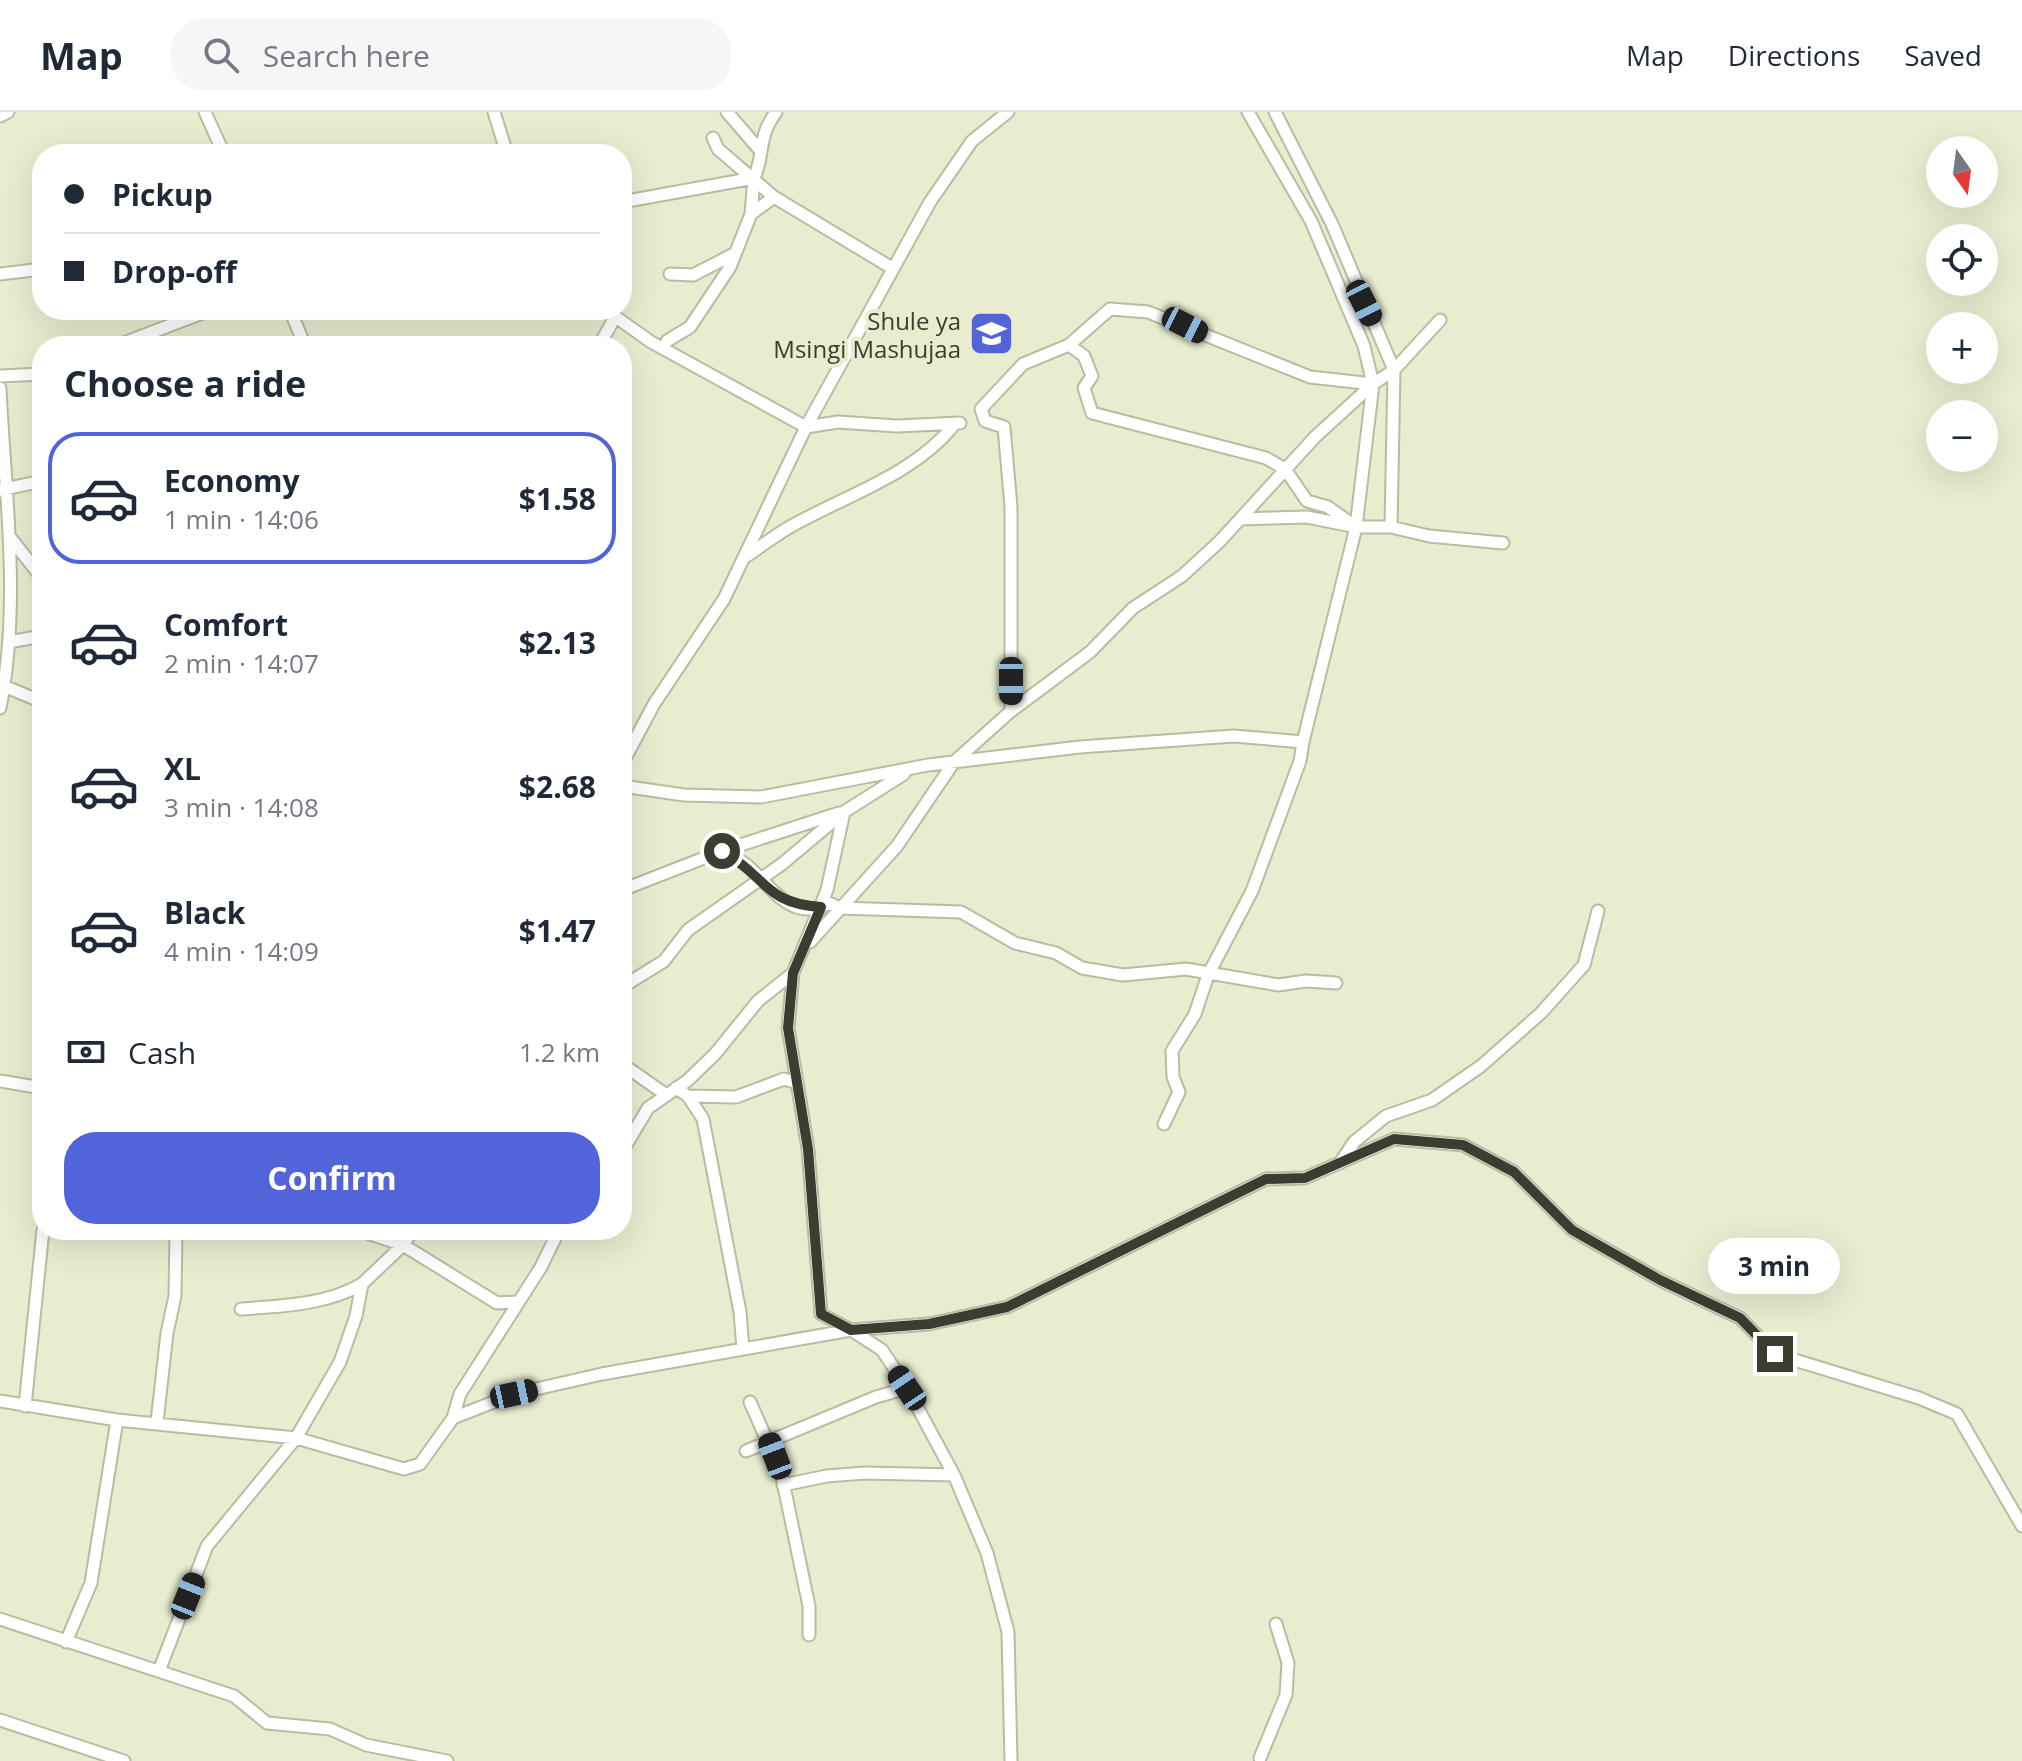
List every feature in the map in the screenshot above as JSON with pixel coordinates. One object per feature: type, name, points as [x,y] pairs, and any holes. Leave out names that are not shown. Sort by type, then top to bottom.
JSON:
[{"type":"street","points":[[0,116],[8,112]]},
{"type":"street","points":[[205,112],[219,144]]},
{"type":"street","points":[[494,112],[504,144]]},
{"type":"street","points":[[667,341],[690,327],[730,267],[751,214],[754,178],[760,164],[758,148],[727,112]]},
{"type":"street","points":[[758,148],[776,112]]},
{"type":"street","points":[[632,745],[654,704],[724,599],[806,427],[892,268],[972,141],[1008,112]]},
{"type":"street","points":[[1164,1124],[1179,1092],[1173,1077],[1172,1051],[1195,1014],[1208,975],[1252,891],[1300,761],[1356,527],[1373,384],[1364,346],[1311,221],[1248,112]]},
{"type":"street","points":[[1275,112],[1332,224],[1394,370],[1391,527]]},
{"type":"street","points":[[713,138],[718,149],[774,197],[892,268]]},
{"type":"street","points":[[632,200],[754,178]]},
{"type":"street","points":[[751,214],[774,197]]},
{"type":"street","points":[[670,274],[693,275],[734,253]]},
{"type":"street","points":[[0,274],[32,270]]},
{"type":"street","points":[[1011,711],[1011,507],[1004,427],[985,421],[981,409],[1023,364],[1069,345],[1110,309],[1148,312],[1310,377],[1373,384]]},
{"type":"street","points":[[142,336],[184,320]]},
{"type":"street","points":[[620,320],[651,342],[806,427],[838,422],[957,424],[939,443],[854,497],[797,523],[744,557]]},
{"type":"street","points":[[803,948],[897,846],[954,762],[1011,711],[1090,652],[1133,608],[1182,576],[1285,469],[1373,384],[1394,370],[1440,320]]},
{"type":"street","points":[[1069,345],[1084,356],[1092,376],[1084,388],[1092,413],[1266,458],[1285,469],[1307,501],[1328,507],[1356,527]]},
{"type":"street","points":[[0,376],[32,374]]},
{"type":"street","points":[[0,388],[9,536],[6,649],[0,708]]},
{"type":"street","points":[[4,488],[32,483]]},
{"type":"street","points":[[1240,519],[1307,517],[1356,527],[1391,527],[1429,536],[1503,543]]},
{"type":"street","points":[[9,536],[32,565]]},
{"type":"street","points":[[6,649],[32,640]]},
{"type":"street","points":[[4,686],[32,698]]},
{"type":"street","points":[[632,787],[684,795],[761,797],[954,762],[1179,739],[1234,736],[1303,742]]},
{"type":"street","points":[[632,981],[664,961],[688,930],[759,880],[844,812],[910,769]]},
{"type":"street","points":[[632,886],[722,851],[844,812]]},
{"type":"street","points":[[844,812],[821,907],[793,973],[788,1028],[794,1082],[808,1149],[821,1314],[882,1350],[907,1388],[954,1475],[987,1553],[1008,1632],[1011,1761]]},
{"type":"street","points":[[722,851],[745,864],[779,900],[821,907],[829,903],[840,908],[961,912],[1015,943],[1056,953],[1082,968],[1123,975],[1186,969],[1278,985],[1306,981],[1336,983]]},
{"type":"street","points":[[1340,1164],[1354,1142],[1386,1116],[1432,1100],[1481,1066],[1541,1013],[1584,965],[1598,911]]},
{"type":"street","points":[[632,1135],[648,1108],[715,1054],[758,1001],[793,973]]},
{"type":"street","points":[[632,1070],[671,1091],[688,1096],[736,1097],[784,1079],[794,1082]]},
{"type":"street","points":[[0,1081],[32,1086]]},
{"type":"street","points":[[688,1096],[703,1119],[740,1312],[743,1349]]},
{"type":"street","points":[[453,1418],[514,1394],[743,1349],[851,1330],[929,1324],[1007,1307],[1266,1179],[1305,1178],[1394,1139],[1463,1145],[1514,1172],[1572,1230],[1660,1280],[1740,1318],[1775,1354],[1919,1398],[1957,1414],[2022,1526]]},
{"type":"street","points":[[25,1406],[42,1240]]},
{"type":"street","points":[[157,1422],[175,1296],[176,1240]]},
{"type":"street","points":[[388,1240],[403,1245],[497,1303],[517,1302]]},
{"type":"street","points":[[241,1309],[313,1301],[344,1294],[362,1284],[406,1240]]},
{"type":"street","points":[[0,1401],[117,1420],[296,1438],[404,1469],[420,1464],[453,1418],[460,1394],[541,1267],[554,1240]]},
{"type":"street","points":[[159,1671],[207,1546],[296,1438],[340,1362],[356,1316],[362,1284]]},
{"type":"street","points":[[746,1451],[876,1397],[907,1388]]},
{"type":"street","points":[[750,1402],[769,1441],[783,1485],[809,1606],[809,1635]]},
{"type":"street","points":[[66,1642],[91,1583],[117,1420]]},
{"type":"street","points":[[783,1485],[827,1476],[865,1473],[954,1475]]},
{"type":"street","points":[[0,1619],[234,1696],[267,1723],[330,1729],[366,1745],[447,1761]]},
{"type":"street","points":[[1260,1758],[1286,1695],[1288,1663],[1276,1624]]},
{"type":"street","points":[[0,1720],[124,1761]]},
{"type":"place","name":"Shule ya Msingi Mashujaa","points":[[992,334]]},
{"type":"route","points":[[722,851],[745,864],[779,900],[821,907],[793,973],[788,1028],[794,1082],[808,1149],[821,1314],[851,1330],[929,1324],[1007,1307],[1266,1179],[1305,1178],[1394,1139],[1463,1145],[1514,1172],[1572,1230],[1660,1280],[1740,1318],[1775,1354]]}]
